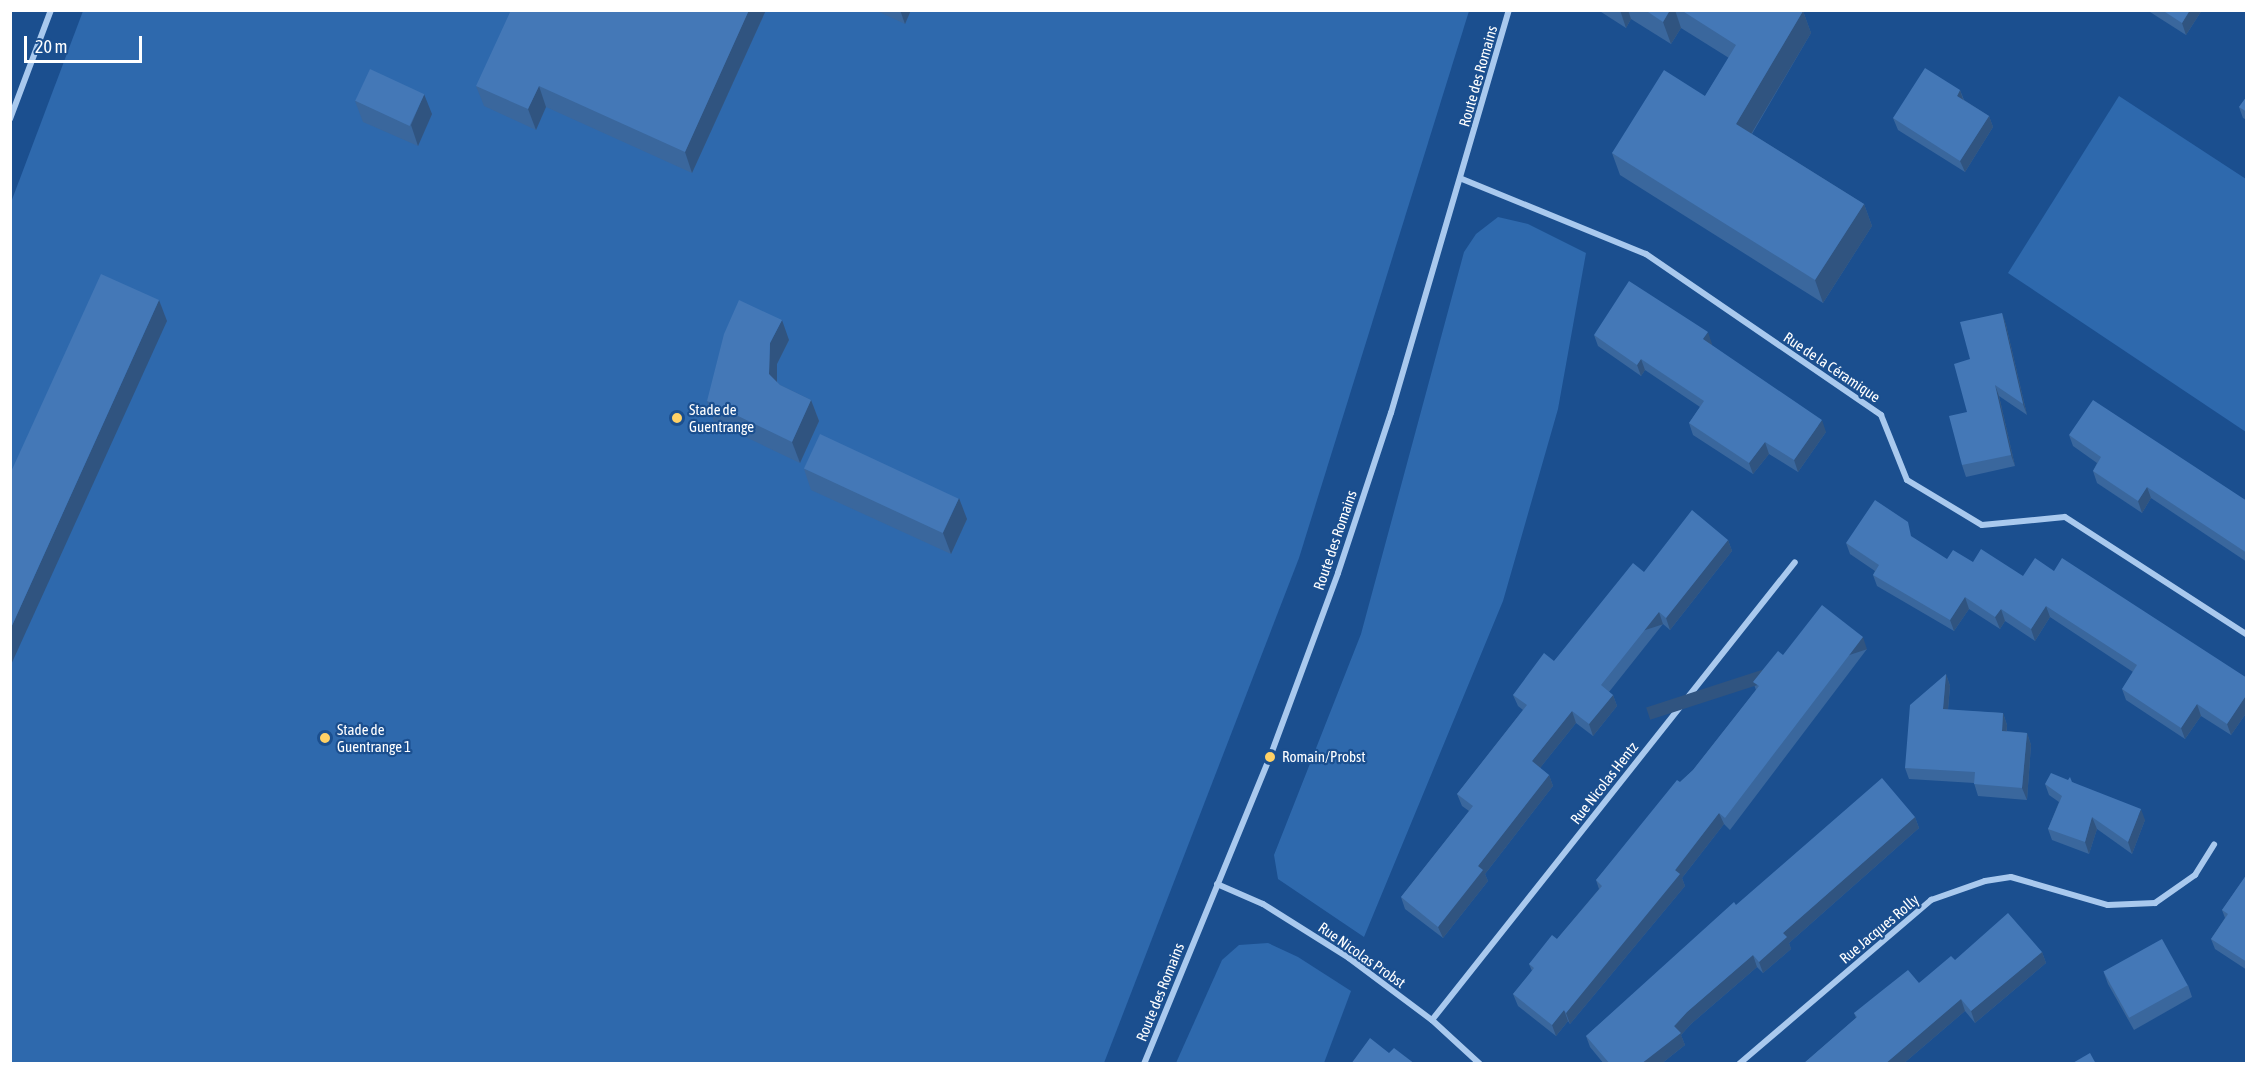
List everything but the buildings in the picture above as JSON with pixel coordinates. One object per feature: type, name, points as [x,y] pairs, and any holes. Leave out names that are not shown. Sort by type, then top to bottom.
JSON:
[{"type":"street","points":[[10,119],[51,10]]},
{"type":"street","name":"Route des Romains","points":[[1144,1064],[1270,757],[1338,573],[1462,179],[1509,10]]},
{"type":"street","name":"Rue de la Céramique","points":[[1462,179],[1646,254],[1881,415],[1907,480],[1982,525],[2066,517],[2247,634]]},
{"type":"street","name":"Rue Nicolas Hentz","points":[[1432,1020],[1795,562]]},
{"type":"street","name":"Rue Jacques Rolly","points":[[1739,1064],[1931,900],[1984,880],[2011,877],[2108,905],[2155,903],[2195,875],[2214,845]]},
{"type":"street","name":"Rue Nicolas Probst","points":[[1217,884],[1263,904],[1349,958],[1432,1020],[1480,1064]]},
{"type":"shaded area","name":"Stade de Guentrange","points":[[83,11],[1469,11],[1299,558],[1104,1063],[11,1063],[10,205]]},
{"type":"shaded area","points":[[2119,96],[2246,179],[2246,432],[2008,273]]},
{"type":"shaded area","points":[[1498,217],[1528,224],[1586,253],[1558,409],[1503,601],[1364,937],[1278,879],[1274,855],[1361,634],[1464,252],[1476,234]]},
{"type":"shaded area","points":[[1268,943],[1298,957],[1351,991],[1324,1063],[1176,1063],[1222,960],[1239,945]]},
{"type":"place","name":"Stade de Guentrange","points":[[677,418]]},
{"type":"place","name":"Stade de Guentrange 1","points":[[325,738]]},
{"type":"place","name":"Romain/Probst","points":[[1270,757]]}]
